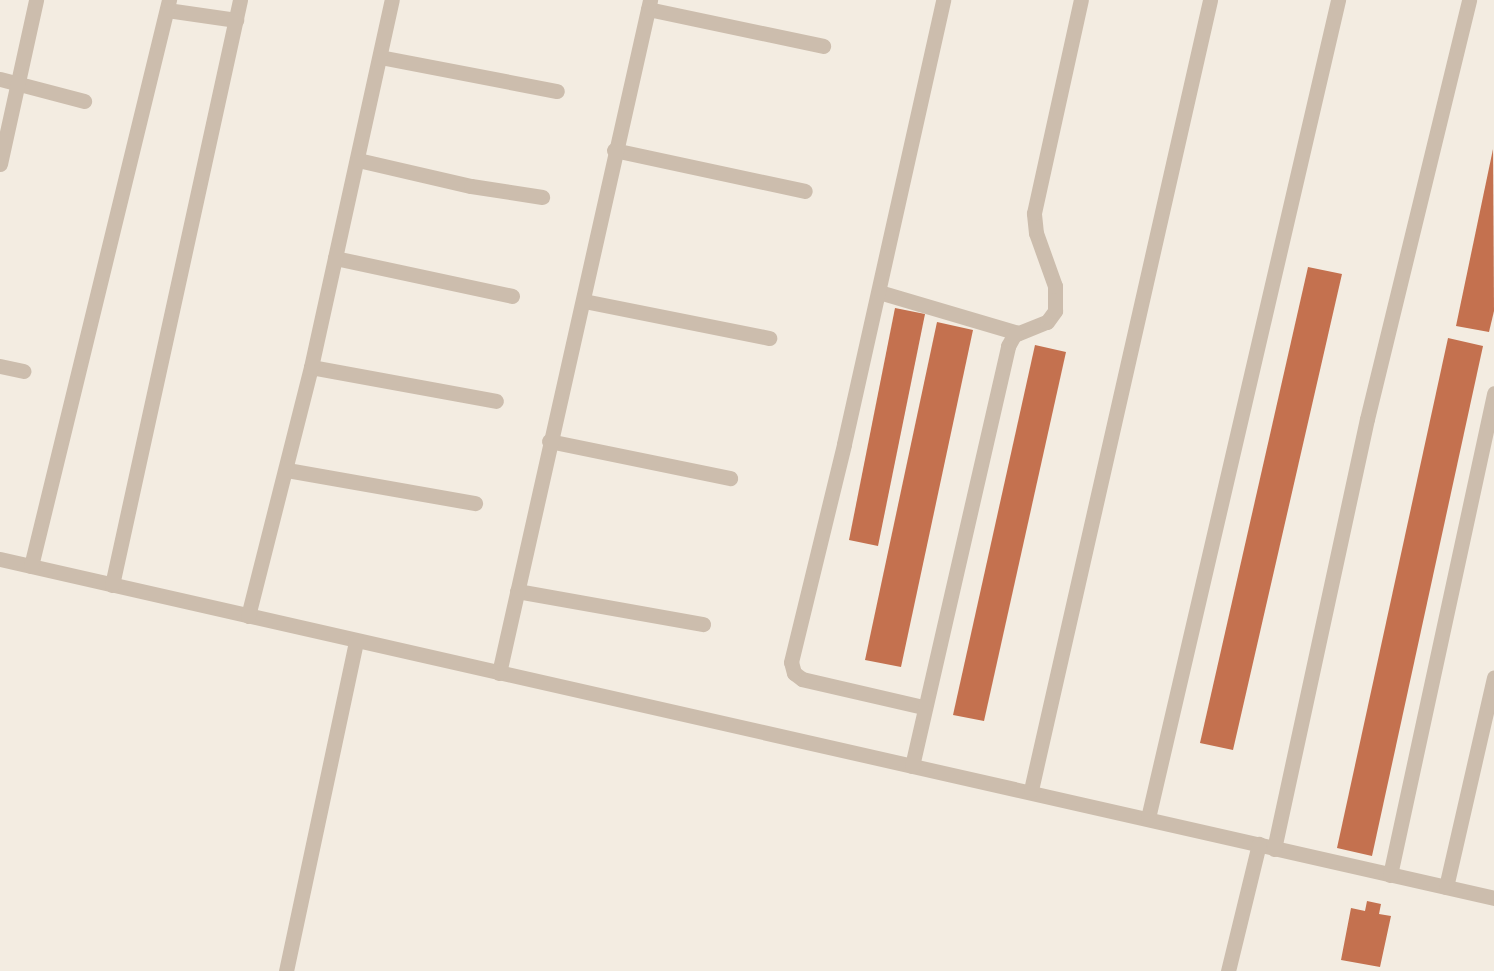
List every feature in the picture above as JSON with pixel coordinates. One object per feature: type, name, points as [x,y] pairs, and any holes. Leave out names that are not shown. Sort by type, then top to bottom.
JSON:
[{"type":"street","points":[[0,164],[36,0]]},
{"type":"street","points":[[112,585],[240,0]]},
{"type":"street","points":[[248,616],[287,470],[392,0]]},
{"type":"street","points":[[923,707],[802,679],[792,668],[879,292],[943,0]]},
{"type":"street","points":[[912,766],[923,707],[1008,346],[1018,333],[1047,322],[1057,304],[1052,273],[1036,233],[1034,213],[1082,0]]},
{"type":"street","points":[[1031,790],[1210,0]]},
{"type":"street","points":[[1148,818],[1338,0]]},
{"type":"street","points":[[1274,849],[1367,419],[1469,0]]},
{"type":"street","points":[[31,566],[168,5],[236,20]]},
{"type":"street","points":[[499,673],[549,441],[584,301],[614,150],[649,5],[823,46]]},
{"type":"street","points":[[380,57],[557,91]]},
{"type":"street","points":[[0,79],[84,101]]},
{"type":"street","points":[[614,150],[805,191]]},
{"type":"street","points":[[358,160],[471,186],[542,197]]},
{"type":"street","points":[[335,258],[512,296]]},
{"type":"street","points":[[879,292],[1018,333]]},
{"type":"street","points":[[584,301],[769,338]]},
{"type":"street","points":[[0,366],[23,371]]},
{"type":"street","points":[[311,367],[496,401]]},
{"type":"street","points":[[1390,875],[1494,393]]},
{"type":"street","points":[[549,441],[730,478]]},
{"type":"street","points":[[287,470],[475,503]]},
{"type":"street","points":[[0,559],[912,766],[1031,790],[1274,849],[1494,898]]},
{"type":"street","points":[[517,591],[703,624]]},
{"type":"street","points":[[286,971],[356,641]]},
{"type":"street","points":[[1446,887],[1494,677]]},
{"type":"street","points":[[1228,971],[1259,844]]},
{"type":"building","points":[[1493,149],[1494,311],[1489,332],[1456,326]]},
{"type":"building","points":[[1308,267],[1342,274],[1233,750],[1200,743]]},
{"type":"building","points":[[895,308],[925,314],[878,546],[849,540]]},
{"type":"building","points":[[937,322],[973,330],[901,667],[865,660]]},
{"type":"building","points":[[1448,338],[1483,346],[1372,856],[1337,848]]},
{"type":"building","points":[[1035,345],[1066,352],[984,721],[953,715]]},
{"type":"building","points":[[1367,901],[1381,904],[1379,914],[1391,916],[1380,967],[1341,960],[1351,908],[1365,911]]}]
